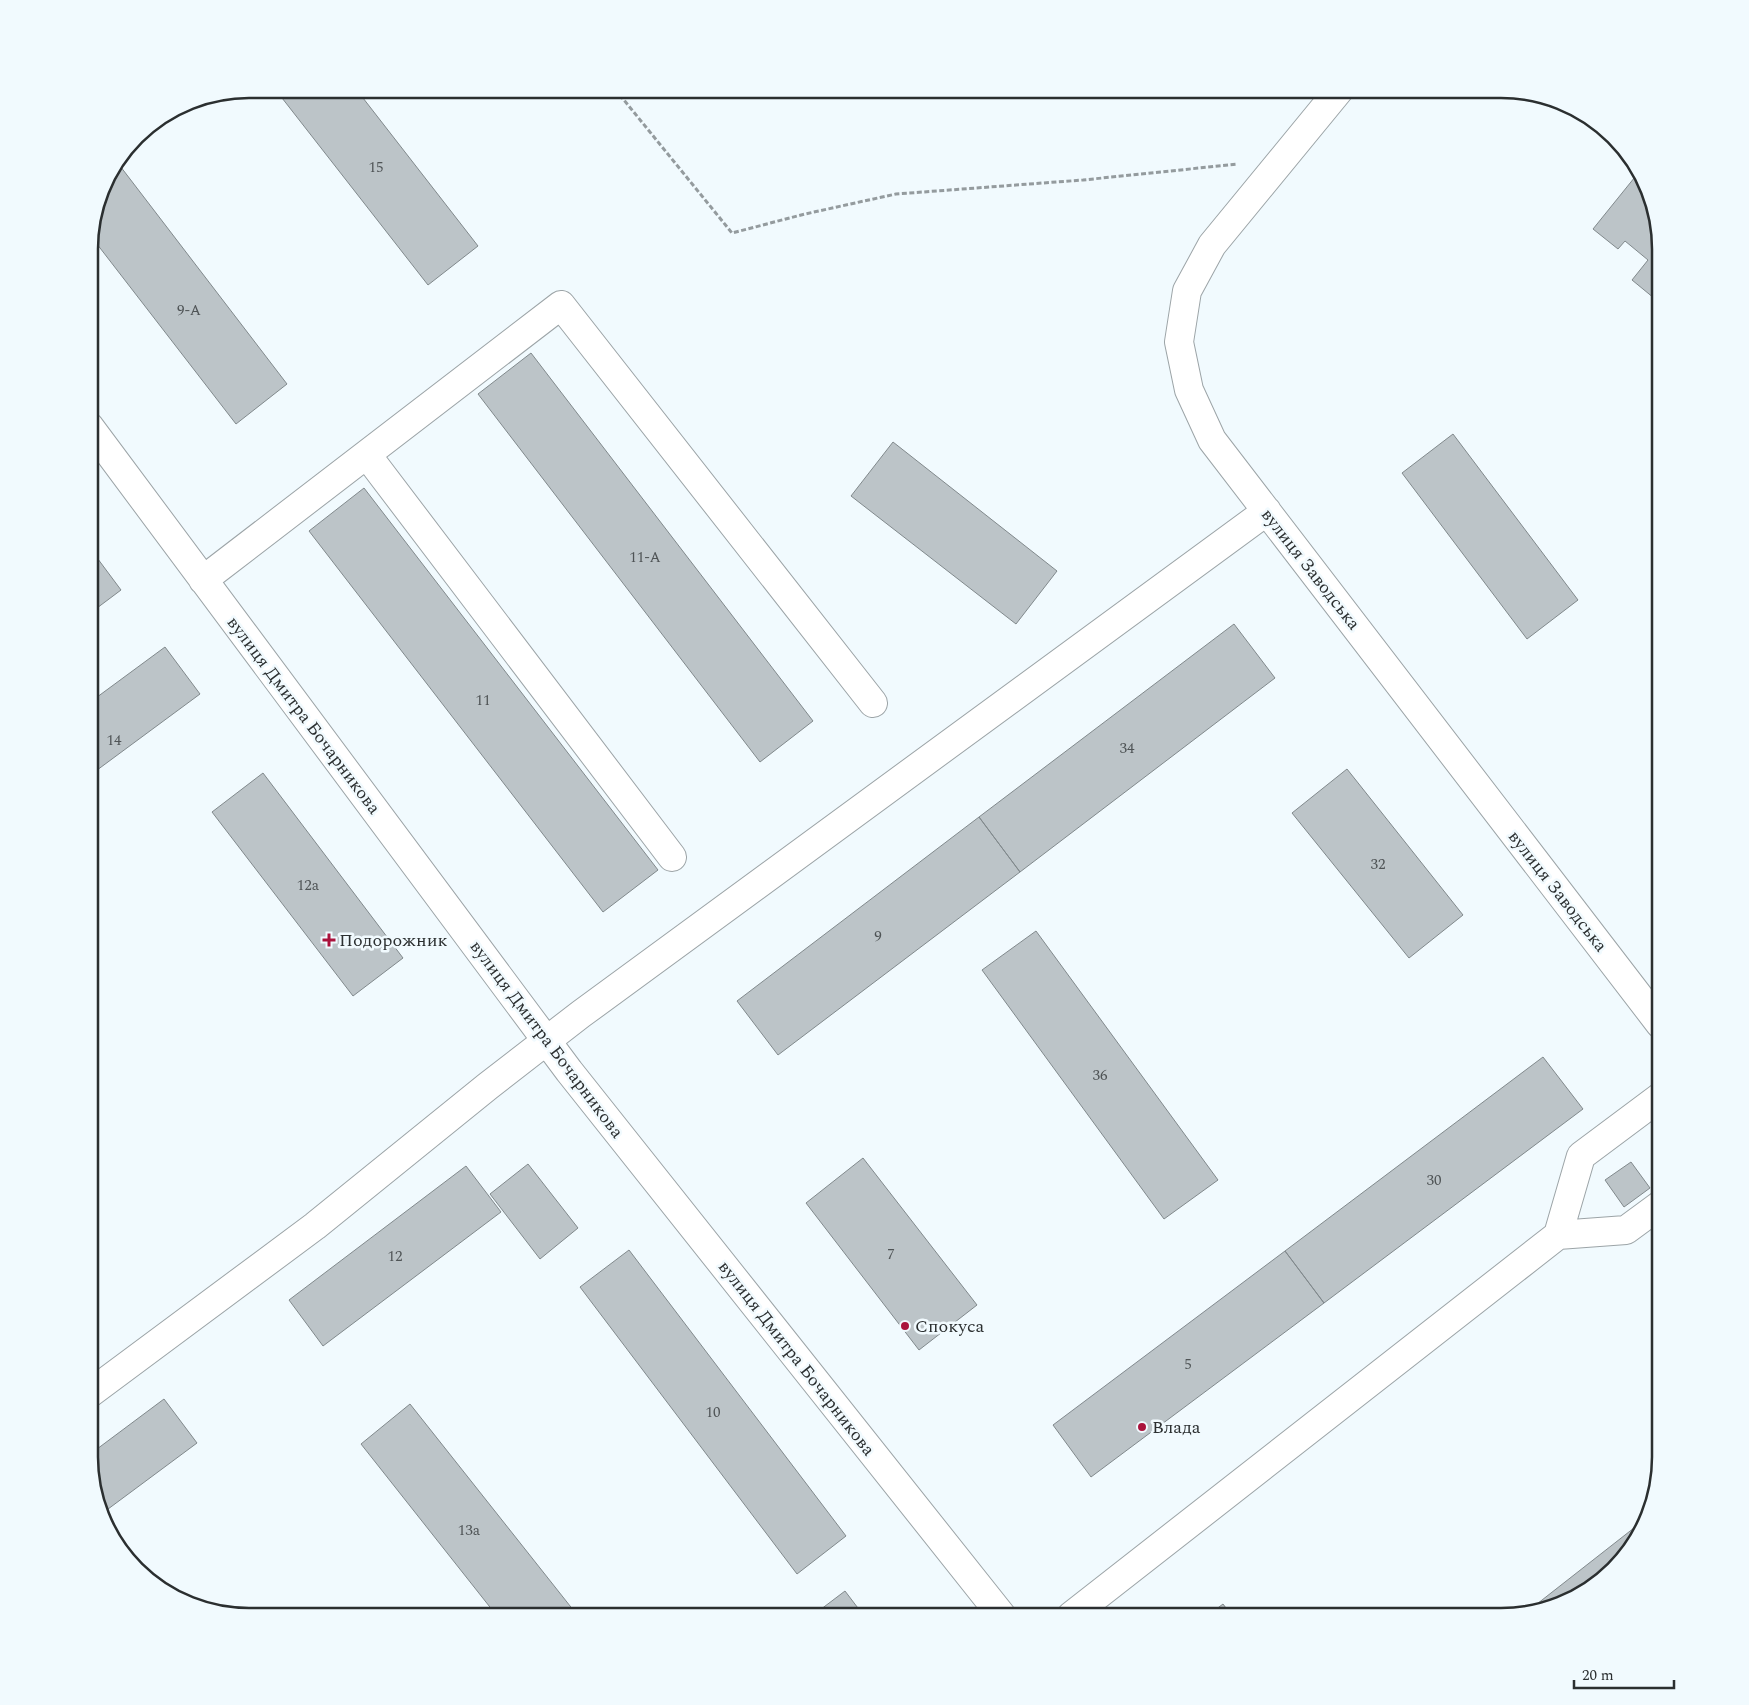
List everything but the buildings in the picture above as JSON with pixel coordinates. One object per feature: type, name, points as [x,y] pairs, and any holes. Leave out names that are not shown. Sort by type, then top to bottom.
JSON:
[{"type":"street","name":"вулиця Заводська","points":[[1333,98],[1212,245],[1187,291],[1179,342],[1188,390],[1212,440],[1652,1014]]},
{"type":"street","points":[[203,580],[561,305],[873,703]]},
{"type":"street","name":"вулиця Дмитра Бочарникова","points":[[98,438],[546,1041],[996,1608]]},
{"type":"street","points":[[367,455],[672,857]]},
{"type":"street","points":[[98,1387],[315,1226],[546,1041],[1266,511]]},
{"type":"street","points":[[1558,1235],[1580,1156],[1652,1103]]},
{"type":"street","points":[[1081,1608],[1558,1235],[1626,1230],[1652,1211]]},
{"type":"path","points":[[622,98],[732,233],[805,214],[896,194],[1083,180],[1281,160]]},
{"type":"place","name":"Подорожник","points":[[329,940]]},
{"type":"place","name":"Спокуса","points":[[905,1326]]},
{"type":"place","name":"Влада","points":[[1142,1427]]}]
